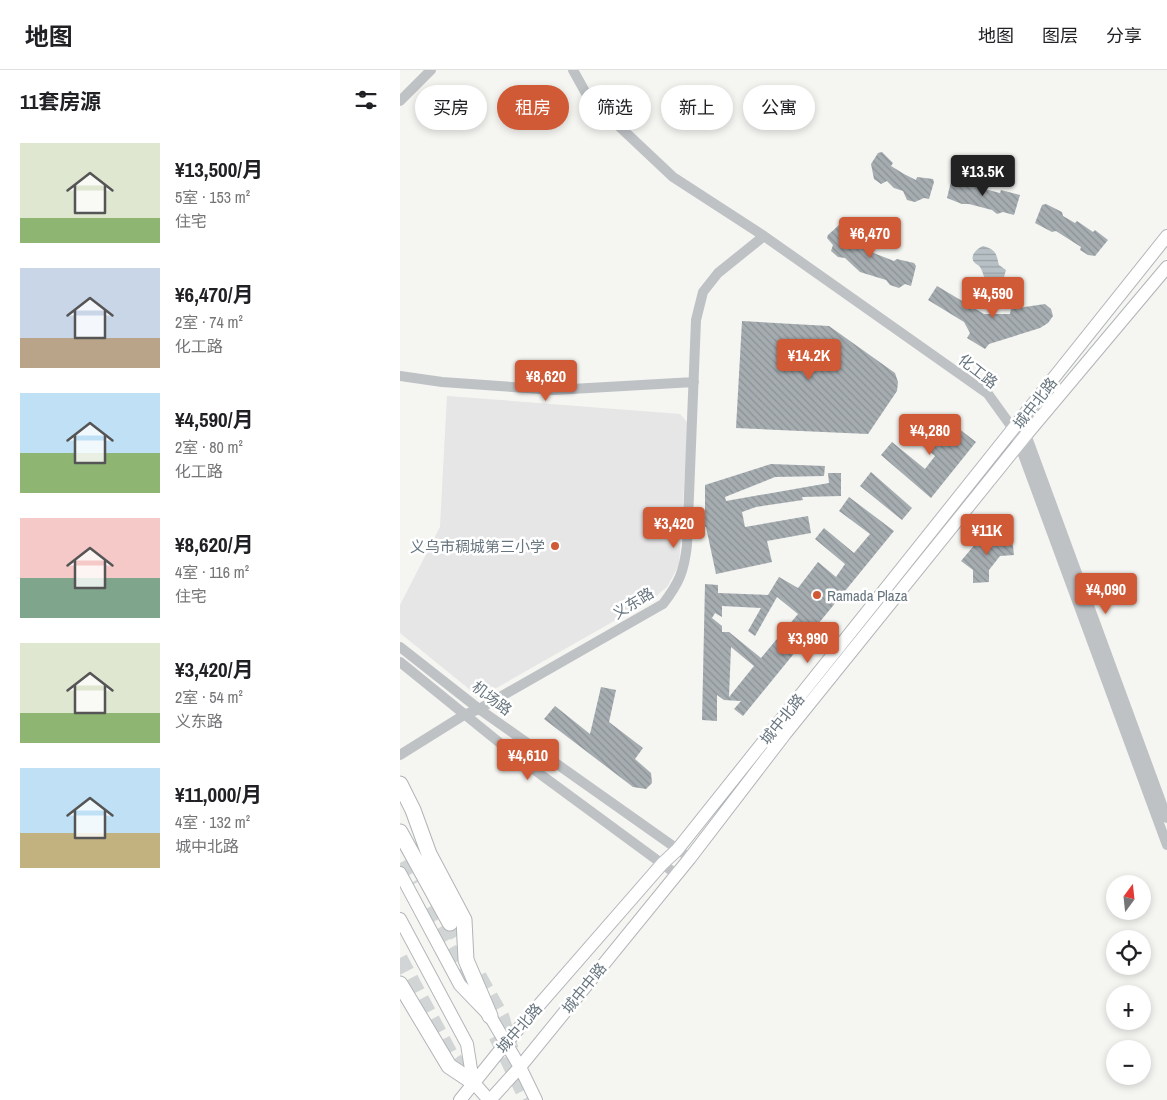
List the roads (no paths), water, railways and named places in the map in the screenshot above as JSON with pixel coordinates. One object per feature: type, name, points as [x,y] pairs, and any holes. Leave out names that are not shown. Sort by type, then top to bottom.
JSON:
[{"type":"highway","points":[[400,784],[416,818],[429,854],[464,920],[466,960],[490,1016]]},
{"type":"highway","points":[[400,807],[416,837],[429,854]]},
{"type":"highway","points":[[400,832],[450,923]]},
{"type":"highway","points":[[402,985],[449,1066],[473,1082]]},
{"type":"main road","name":"城中北路","points":[[460,1100],[506,1043],[662,864],[677,850],[1167,236]]},
{"type":"main road","name":"城中北路","points":[[676,874],[785,734],[1022,440],[1167,267]]},
{"type":"main road","points":[[400,873],[460,985],[490,1016],[520,1067],[536,1100]]},
{"type":"main road","name":"城中中路","points":[[489,1100],[520,1067],[676,874]]},
{"type":"main road","points":[[400,918],[467,1044],[473,1082],[489,1100]]},
{"type":"street","points":[[400,101],[431,70]]},
{"type":"street","name":"化工路","points":[[573,70],[588,97],[673,177],[764,236],[988,394],[1017,426],[1167,845]]},
{"type":"street","name":"义东路","points":[[400,755],[464,715],[479,709],[663,604],[679,582],[684,567],[687,545],[696,320],[703,292],[718,273],[764,236]]},
{"type":"street","points":[[400,376],[442,382],[554,390],[694,382]]},
{"type":"street","name":"化工路","points":[[1022,440],[1167,818]]},
{"type":"street","name":"机场路","points":[[400,647],[479,709],[690,858]]},
{"type":"street","name":"机场路","points":[[400,662],[521,760],[676,874]]},
{"type":"tunnel","points":[[400,863],[412,885]]},
{"type":"tunnel","points":[[426,909],[476,995]]},
{"type":"tunnel","points":[[450,923],[467,954]]},
{"type":"tunnel","points":[[400,958],[450,1053],[468,1078]]},
{"type":"tunnel","points":[[479,976],[502,1017],[511,1049]]},
{"type":"tunnel","points":[[496,1036],[527,1100]]},
{"type":"place","name":"义乌市稠城第三小学","points":[[555,546]]},
{"type":"place","name":"Ramada Plaza","points":[[817,595]]}]
